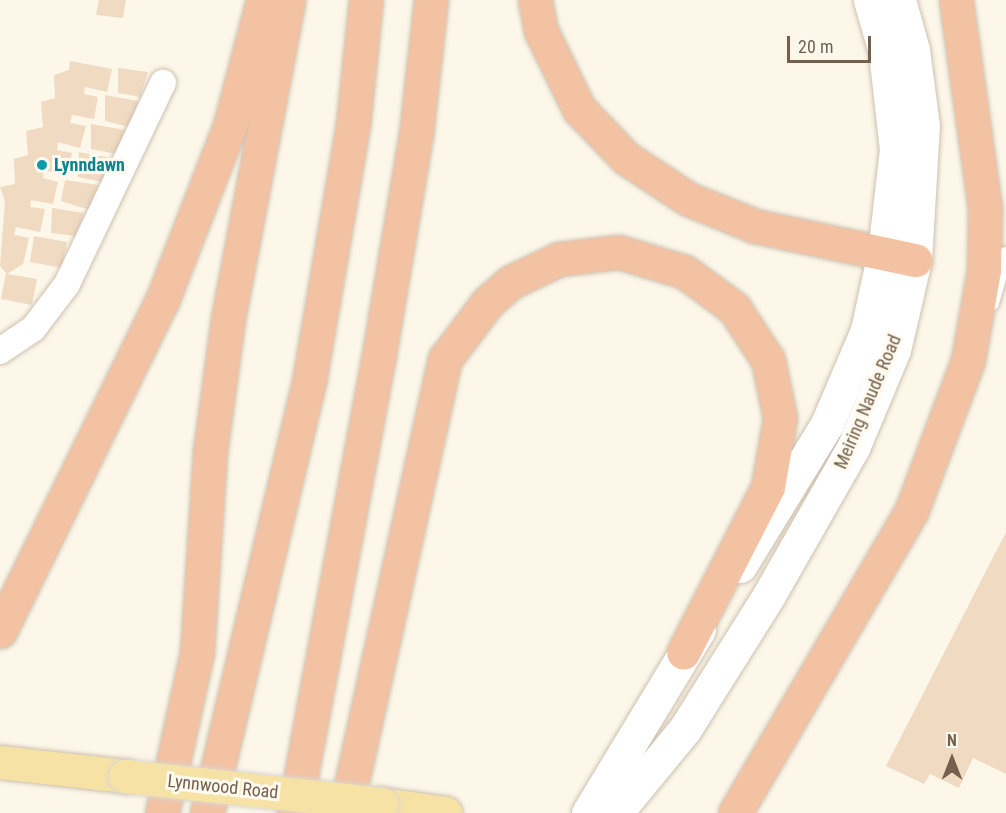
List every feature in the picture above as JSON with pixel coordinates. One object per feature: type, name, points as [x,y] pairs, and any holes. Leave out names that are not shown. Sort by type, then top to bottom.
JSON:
[{"type":"highway","points":[[0,631],[162,302],[230,126],[263,0]]},
{"type":"highway","points":[[162,813],[197,653],[210,452],[228,319],[288,0]]},
{"type":"highway","points":[[207,813],[310,376],[352,125],[366,0]]},
{"type":"highway","points":[[294,813],[378,361],[416,135],[431,0]]},
{"type":"highway","points":[[535,0],[541,31],[579,109],[626,158],[688,199],[755,226],[899,257]]},
{"type":"highway","points":[[735,813],[911,512],[968,360],[984,270],[985,209],[956,0]]},
{"type":"highway","points":[[345,813],[445,358],[488,302],[511,282],[559,259],[619,252],[685,272],[734,308],[768,360],[780,417],[768,487],[683,653]]},
{"type":"main road","name":"Meiring Naude Road","points":[[616,813],[685,729],[853,448],[894,350],[899,257],[896,150],[885,52],[870,0]]},
{"type":"main road","name":"Meiring Naude Road","points":[[588,813],[683,653],[826,424],[899,257],[923,126],[913,50],[899,0]]},
{"type":"main road","name":"Lynnwood Road","points":[[0,762],[445,813]]},
{"type":"street","points":[[0,351],[33,329],[67,284],[163,84]]},
{"type":"lane","points":[[968,360],[1006,254]]},
{"type":"building","points":[[99,0],[126,0],[123,18],[96,15]]},
{"type":"building","name":"Lynndawn","points":[[70,61],[112,69],[107,92],[85,87],[84,94],[98,97],[94,119],[72,115],[70,123],[86,126],[80,148],[58,142],[57,150],[72,153],[67,176],[44,170],[43,178],[58,182],[53,204],[31,200],[30,207],[45,209],[40,232],[16,227],[14,235],[29,238],[23,264],[7,274],[37,279],[32,305],[1,299],[6,273],[0,266],[5,201],[0,187],[15,184],[14,159],[28,155],[26,131],[43,127],[41,102],[55,98],[54,75],[69,70]]},
{"type":"building","points":[[118,68],[148,72],[140,97],[118,93]]},
{"type":"building","points":[[105,95],[138,101],[130,127],[105,121]]},
{"type":"building","points":[[91,124],[125,130],[117,154],[91,149]]},
{"type":"building","points":[[79,152],[111,158],[103,182],[78,177]]},
{"type":"building","points":[[65,180],[98,185],[90,210],[61,201]]},
{"type":"building","points":[[52,208],[84,213],[76,236],[51,233]]},
{"type":"building","points":[[34,236],[67,242],[62,268],[30,262]]},
{"type":"building","points":[[1006,532],[1006,774],[973,758],[959,788],[930,774],[924,784],[886,766]]},
{"type":"place","name":"Lynndawn","points":[[42,165]]}]
